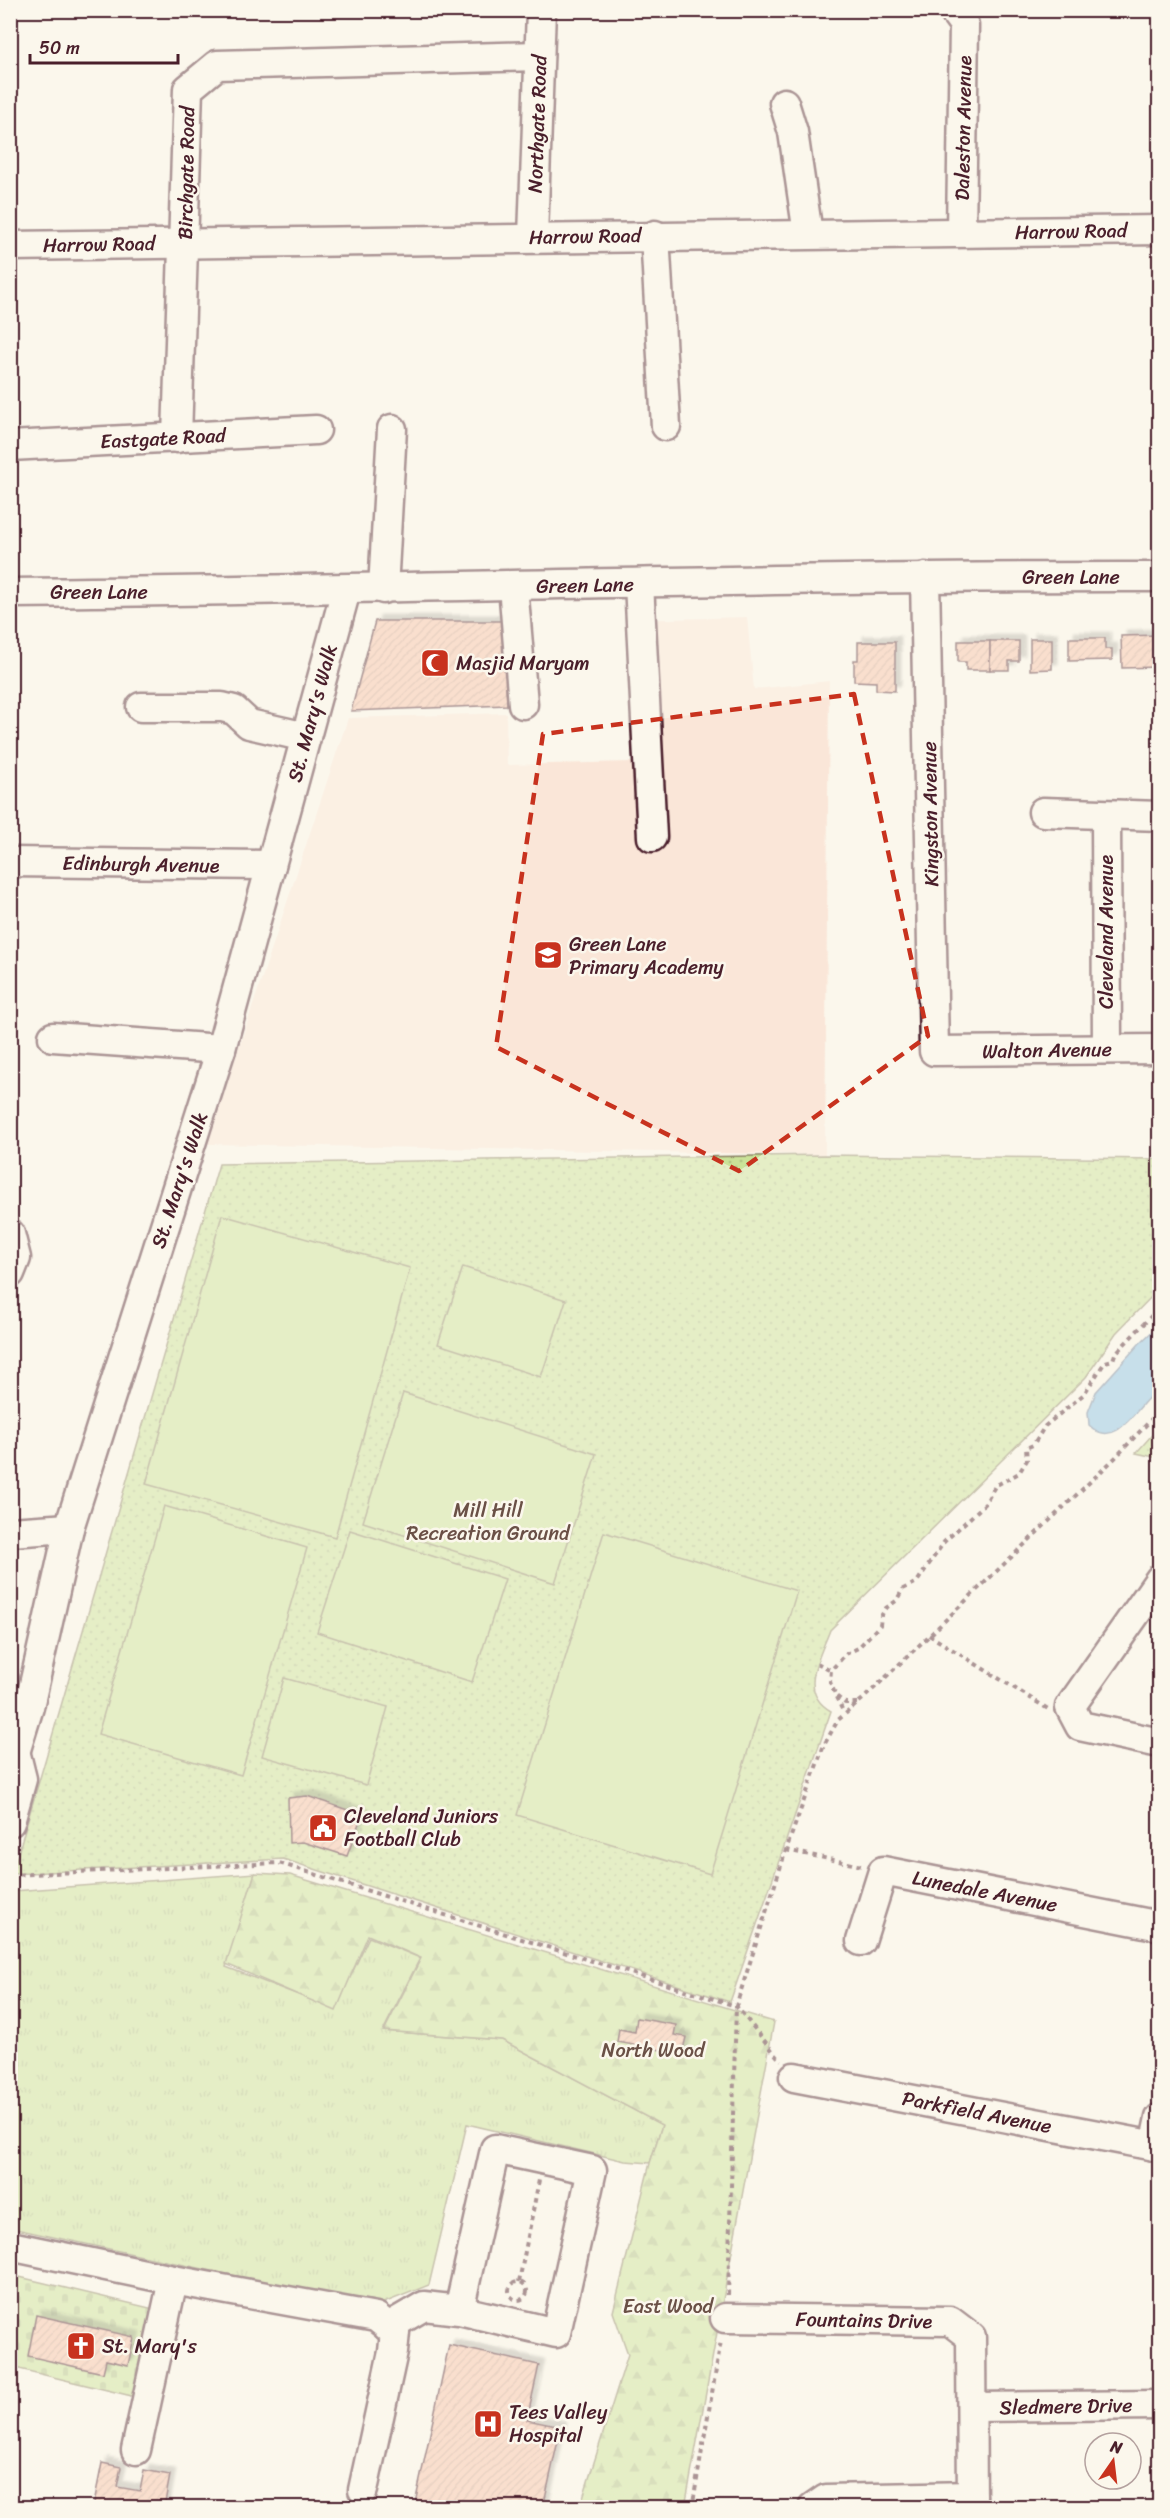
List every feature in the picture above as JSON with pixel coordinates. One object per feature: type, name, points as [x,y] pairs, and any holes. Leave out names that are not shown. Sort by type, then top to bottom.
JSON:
[{"type":"street","name":"Northgate Road","points":[[533,237],[541,10]]},
{"type":"street","name":"Daleston Avenue","points":[[959,18],[961,232]]},
{"type":"street","name":"Birchgate Road","points":[[177,438],[185,243],[188,89],[217,65],[539,56]]},
{"type":"street","points":[[784,103],[797,153],[808,234]]},
{"type":"street","name":"Harrow Road","points":[[10,246],[655,235],[1160,230]]},
{"type":"street","points":[[655,235],[666,426]]},
{"type":"street","points":[[382,589],[392,429]]},
{"type":"street","name":"Eastgate Road","points":[[10,446],[316,430]]},
{"type":"street","name":"Green Lane","points":[[10,593],[346,590],[925,577],[1160,577]]},
{"type":"street","name":"Kingston Avenue","points":[[925,577],[934,1051]]},
{"type":"street","points":[[639,583],[652,837]]},
{"type":"street","points":[[513,586],[523,704]]},
{"type":"street","name":"St. Mary's Walk","points":[[13,1760],[20,1705],[69,1528],[221,1049],[346,590]]},
{"type":"street","points":[[141,707],[222,706],[234,710],[249,724],[306,737]]},
{"type":"street","points":[[1043,812],[1160,816]]},
{"type":"street","name":"Cleveland Avenue","points":[[1106,815],[1107,1049]]},
{"type":"street","name":"Edinburgh Avenue","points":[[10,862],[271,865]]},
{"type":"street","points":[[53,1036],[221,1049]]},
{"type":"street","name":"Walton Avenue","points":[[934,1051],[1160,1048]]},
{"type":"street","points":[[10,1234],[16,1258],[10,1273]]},
{"type":"street","points":[[10,1532],[69,1528]]},
{"type":"street","points":[[1160,1579],[1070,1707],[1080,1726],[1160,1743]]},
{"type":"street","points":[[10,1822],[22,1779],[13,1760]]},
{"type":"street","points":[[861,1941],[883,1870]]},
{"type":"street","name":"Lunedale Avenue","points":[[883,1870],[1160,1926]]},
{"type":"street","name":"Parkfield Avenue","points":[[794,2077],[1157,2146]]},
{"type":"street","points":[[1157,2146],[1160,2118]]},
{"type":"street","points":[[388,2327],[424,2306],[459,2310],[556,2333],[592,2170],[495,2148],[459,2310]]},
{"type":"street","points":[[10,2246],[173,2280],[376,2317],[394,2332],[393,2352],[363,2490]]},
{"type":"street","points":[[136,2450],[173,2280]]},
{"type":"street","name":"Fountains Drive","points":[[725,2318],[950,2321],[971,2337],[972,2502]]},
{"type":"street","name":"Sledmere Drive","points":[[972,2407],[1160,2405]]},
{"type":"street","points":[[813,2508],[826,2499],[972,2502]]},
{"type":"path","points":[[844,1713],[830,1682],[831,1670],[846,1654],[858,1648],[880,1625],[881,1616],[896,1601],[903,1589],[917,1582],[944,1542],[985,1504],[995,1486],[1019,1473],[1027,1460],[1026,1448],[1033,1445],[1045,1426],[1084,1394],[1105,1362],[1113,1360],[1115,1354],[1160,1307]]},
{"type":"path","points":[[692,2508],[725,2318],[736,2007],[786,1850],[824,1745],[844,1713],[1115,1458],[1160,1410]]},
{"type":"path","points":[[929,1635],[1045,1708]]},
{"type":"path","points":[[817,1663],[831,1670]]},
{"type":"path","points":[[836,1696],[845,1702],[857,1703]]},
{"type":"path","points":[[786,1850],[883,1870]]},
{"type":"path","points":[[10,1875],[279,1863],[736,2007],[794,2077]]},
{"type":"path","points":[[519,2282],[514,2283],[509,2290],[510,2295],[517,2299],[522,2298],[526,2291],[519,2282],[539,2178]]},
{"type":"highlighted area","points":[[854,694],[928,1036],[739,1171],[496,1047],[543,734]]},
{"type":"shaded area","name":"Green Lane Primary Academy","points":[[747,617],[754,689],[829,681],[825,1155],[207,1144],[348,718],[506,713],[507,765],[633,762],[630,620]]},
{"type":"green space","name":"Mill Hill Recreation Ground","points":[[825,1155],[1159,1159],[1159,1289],[1116,1333],[1086,1377],[830,1630],[817,1662],[813,1684],[815,1694],[821,1703],[831,1711],[730,2002],[283,1859],[12,1874],[219,1164]]},
{"type":"green space","points":[[222,1215],[410,1268],[335,1537],[146,1484]]},
{"type":"green space","points":[[463,1267],[566,1300],[541,1377],[438,1344]]},
{"type":"green space","points":[[403,1393],[596,1454],[555,1583],[363,1522]]},
{"type":"green space","points":[[1159,1427],[1159,1458],[1136,1453]]},
{"type":"green space","points":[[164,1506],[307,1548],[241,1775],[98,1734]]},
{"type":"green space","points":[[350,1530],[505,1579],[472,1682],[317,1632]]},
{"type":"green space","points":[[604,1532],[797,1591],[710,1874],[517,1815]]},
{"type":"green space","points":[[284,1678],[388,1707],[366,1785],[262,1756]]},
{"type":"green space","points":[[255,1873],[226,1967],[335,2009],[369,1937],[420,1958],[383,2031],[502,2040],[662,2125],[650,2163],[625,2161],[467,2124],[429,2285],[376,2306],[11,2228],[10,1899],[13,1891]]},
{"type":"green space","points":[[255,1873],[290,1875],[774,2022],[685,2507],[580,2507],[628,2354],[613,2312],[650,2163],[662,2125],[502,2040],[384,2031],[421,1958],[368,1935],[336,2011],[226,1964]]},
{"type":"green space","points":[[11,2275],[154,2309],[136,2397],[11,2367]]},
{"type":"water","points":[[1159,1325],[1161,1368],[1159,1385],[1132,1418],[1119,1429],[1112,1433],[1097,1431],[1089,1425],[1088,1412],[1096,1392]]},
{"type":"building","name":"Masjid Maryam","points":[[375,621],[504,621],[507,705],[351,711]]},
{"type":"building","points":[[1157,635],[1158,667],[1122,668],[1121,636]]},
{"type":"building","points":[[1069,638],[1105,638],[1105,649],[1112,649],[1112,660],[1069,661]]},
{"type":"building","points":[[1030,639],[1052,639],[1052,669],[1030,670]]},
{"type":"building","points":[[958,641],[990,641],[990,670],[966,670],[966,662],[958,662]]},
{"type":"building","points":[[990,641],[1019,641],[1019,661],[1009,661],[1009,670],[990,670]]},
{"type":"building","points":[[858,642],[895,642],[895,691],[876,690],[876,682],[854,681],[854,660],[858,660]]},
{"type":"building","name":"Cleveland Juniors Football Club","points":[[307,1796],[362,1815],[347,1856],[303,1842],[289,1843],[288,1798]]},
{"type":"building","points":[[637,2018],[676,2025],[674,2035],[686,2037],[682,2054],[617,2042],[619,2029],[635,2032]]},
{"type":"building","name":"St. Mary's","points":[[36,2315],[134,2337],[128,2365],[106,2360],[103,2373],[28,2356]]},
{"type":"building","name":"Tees Valley Hospital","points":[[449,2345],[539,2365],[527,2420],[561,2427],[543,2508],[414,2508]]},
{"type":"building","points":[[102,2463],[121,2467],[117,2487],[140,2491],[144,2470],[170,2475],[164,2508],[93,2508]]},
{"type":"place","name":"Masjid Maryam","points":[[435,663]]},
{"type":"place","name":"Green Lane Primary Academy","points":[[548,955]]},
{"type":"place","name":"Cleveland Juniors Football Club","points":[[323,1828]]},
{"type":"place","name":"St. Mary's","points":[[81,2346]]},
{"type":"place","name":"Tees Valley Hospital","points":[[488,2424]]},
{"type":"park label","name":"North Wood","points":[[653,2050]]},
{"type":"park label","name":"East Wood","points":[[668,2306]]}]
